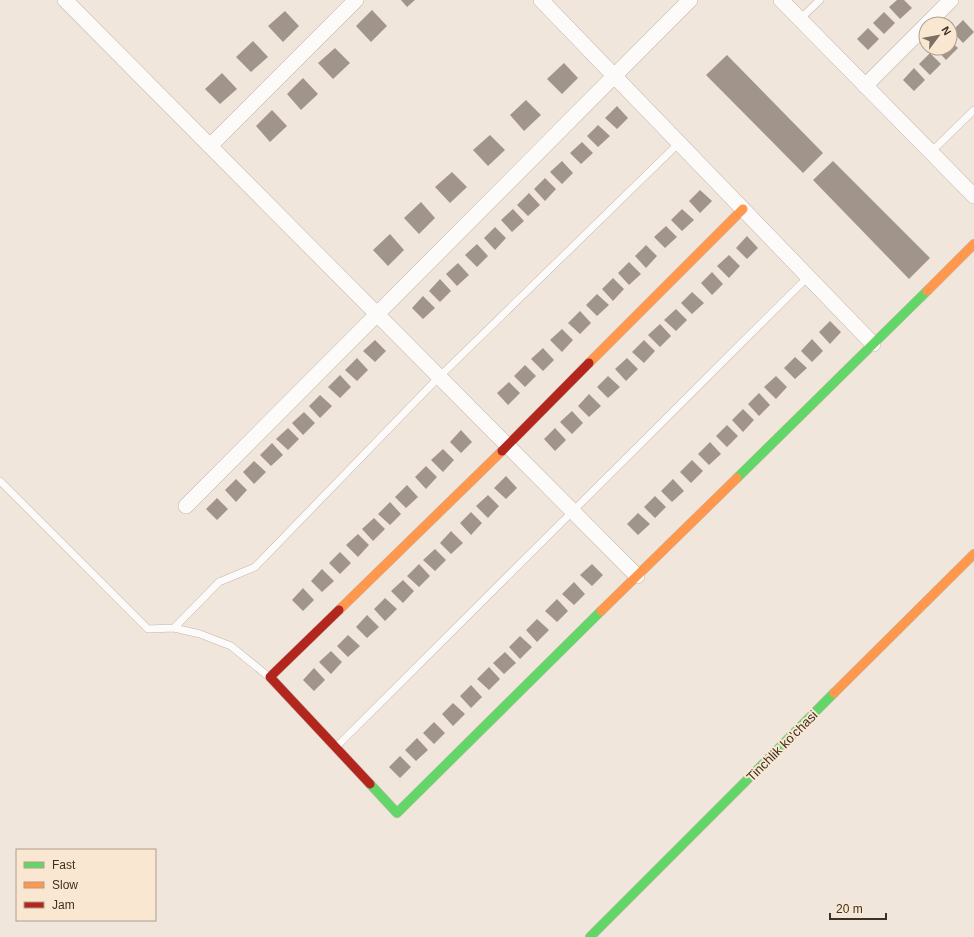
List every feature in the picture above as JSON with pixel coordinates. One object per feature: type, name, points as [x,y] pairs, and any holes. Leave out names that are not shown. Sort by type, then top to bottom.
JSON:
[{"type":"street","points":[[65,0],[637,576]]},
{"type":"street","points":[[210,146],[356,0]]},
{"type":"street","points":[[541,0],[873,344]]},
{"type":"street","points":[[186,506],[690,0]]},
{"type":"street","points":[[781,0],[974,196]]},
{"type":"street","points":[[936,16],[951,0]]},
{"type":"street","points":[[865,86],[918,34]]},
{"type":"street","points":[[742,209],[507,446],[270,677],[397,813],[974,244]]},
{"type":"street","name":"Tinchlik ko'chasi","points":[[590,937],[974,554]]},
{"type":"lane","points":[[800,19],[820,0]]},
{"type":"lane","points":[[931,152],[974,110]]},
{"type":"lane","points":[[174,628],[219,582],[254,568],[439,377],[679,143]]},
{"type":"lane","points":[[335,747],[808,277]]},
{"type":"lane","points":[[0,481],[148,629],[174,628],[200,634],[231,646],[270,677]]},
{"type":"building","points":[[401,0],[415,0],[407,7]]},
{"type":"building","points":[[897,0],[904,0],[912,8],[900,19],[889,7]]},
{"type":"building","points":[[372,10],[387,26],[371,42],[356,26]]},
{"type":"building","points":[[285,11],[299,26],[283,42],[268,26]]},
{"type":"building","points":[[884,12],[895,23],[884,34],[873,23]]},
{"type":"building","points":[[963,20],[974,32],[963,43],[958,38],[958,25]]},
{"type":"building","points":[[868,28],[879,39],[868,50],[857,39]]},
{"type":"building","points":[[253,41],[268,57],[251,72],[236,57]]},
{"type":"building","points":[[335,48],[350,63],[333,79],[318,63]]},
{"type":"building","points":[[727,55],[823,153],[803,173],[706,75]]},
{"type":"building","points":[[927,56],[933,56],[941,64],[930,75],[919,64]]},
{"type":"building","points":[[942,56],[950,56],[946,60]]},
{"type":"building","points":[[564,63],[578,78],[562,94],[547,79]]},
{"type":"building","points":[[914,68],[925,80],[914,91],[903,80]]},
{"type":"building","points":[[222,73],[237,89],[220,104],[205,89]]},
{"type":"building","points":[[303,78],[318,94],[301,110],[287,94]]},
{"type":"building","points":[[526,100],[541,115],[524,131],[510,115]]},
{"type":"building","points":[[617,106],[628,118],[617,129],[605,118]]},
{"type":"building","points":[[272,110],[287,126],[270,142],[256,126]]},
{"type":"building","points":[[598,125],[610,136],[598,147],[587,136]]},
{"type":"building","points":[[490,135],[505,150],[488,166],[473,150]]},
{"type":"building","points":[[582,142],[593,153],[581,164],[570,153]]},
{"type":"building","points":[[562,161],[573,173],[562,184],[550,172]]},
{"type":"building","points":[[833,161],[930,258],[909,279],[813,180]]},
{"type":"building","points":[[452,172],[467,187],[450,203],[435,187]]},
{"type":"building","points":[[545,178],[556,189],[545,201],[534,189]]},
{"type":"building","points":[[700,190],[712,201],[700,213],[689,201]]},
{"type":"building","points":[[529,193],[540,205],[528,216],[517,205]]},
{"type":"building","points":[[421,202],[435,218],[419,234],[404,218]]},
{"type":"building","points":[[513,209],[524,221],[512,232],[501,220]]},
{"type":"building","points":[[682,209],[694,220],[682,231],[671,220]]},
{"type":"building","points":[[666,226],[677,237],[665,248],[654,237]]},
{"type":"building","points":[[495,227],[506,238],[495,250],[484,238]]},
{"type":"building","points":[[390,234],[404,250],[388,266],[373,250]]},
{"type":"building","points":[[747,236],[758,248],[747,259],[736,248]]},
{"type":"building","points":[[477,244],[488,256],[477,267],[465,255]]},
{"type":"building","points":[[646,245],[657,256],[646,268],[635,256]]},
{"type":"building","points":[[729,255],[740,266],[729,278],[717,266]]},
{"type":"building","points":[[629,262],[641,274],[629,285],[618,273]]},
{"type":"building","points":[[458,263],[469,275],[457,286],[446,274]]},
{"type":"building","points":[[712,272],[723,284],[712,295],[701,283]]},
{"type":"building","points":[[613,278],[624,289],[613,301],[602,289]]},
{"type":"building","points":[[440,279],[451,291],[440,302],[429,291]]},
{"type":"building","points":[[692,292],[704,303],[692,314],[681,303]]},
{"type":"building","points":[[597,294],[609,305],[597,316],[586,305]]},
{"type":"building","points":[[423,296],[435,308],[423,319],[412,308]]},
{"type":"building","points":[[676,309],[687,320],[676,331],[664,320]]},
{"type":"building","points":[[580,311],[591,323],[580,334],[568,323]]},
{"type":"building","points":[[830,321],[841,332],[830,344],[819,332]]},
{"type":"building","points":[[660,324],[671,336],[660,347],[648,335]]},
{"type":"building","points":[[562,329],[573,340],[562,352],[550,340]]},
{"type":"building","points":[[812,339],[823,351],[812,362],[801,351]]},
{"type":"building","points":[[375,340],[386,351],[375,362],[363,351]]},
{"type":"building","points":[[644,340],[655,351],[644,363],[632,352]]},
{"type":"building","points":[[543,348],[554,360],[543,371],[531,359]]},
{"type":"building","points":[[795,357],[807,368],[795,379],[784,368]]},
{"type":"building","points":[[357,358],[368,370],[357,381],[345,370]]},
{"type":"building","points":[[627,358],[638,369],[626,381],[615,369]]},
{"type":"building","points":[[525,365],[536,376],[525,387],[514,376]]},
{"type":"building","points":[[340,375],[351,387],[340,398],[328,387]]},
{"type":"building","points":[[608,376],[620,387],[608,398],[597,387]]},
{"type":"building","points":[[776,376],[787,387],[776,399],[764,387]]},
{"type":"building","points":[[509,382],[520,393],[508,405],[497,393]]},
{"type":"building","points":[[759,393],[770,405],[759,416],[748,404]]},
{"type":"building","points":[[589,394],[601,406],[589,417],[578,406]]},
{"type":"building","points":[[320,395],[332,406],[320,418],[309,406]]},
{"type":"building","points":[[743,409],[754,420],[743,432],[732,420]]},
{"type":"building","points":[[572,411],[583,423],[572,434],[560,422]]},
{"type":"building","points":[[304,412],[315,423],[303,435],[292,423]]},
{"type":"building","points":[[727,425],[738,436],[727,447],[716,436]]},
{"type":"building","points":[[288,428],[299,439],[288,450],[276,439]]},
{"type":"building","points":[[555,428],[566,440],[555,451],[544,439]]},
{"type":"building","points":[[461,430],[472,442],[461,453],[450,442]]},
{"type":"building","points":[[710,442],[721,454],[709,465],[698,454]]},
{"type":"building","points":[[272,443],[283,455],[271,466],[260,455]]},
{"type":"building","points":[[443,449],[454,460],[443,472],[431,460]]},
{"type":"building","points":[[692,460],[703,471],[691,483],[680,472]]},
{"type":"building","points":[[254,461],[266,472],[254,484],[243,472]]},
{"type":"building","points":[[426,466],[437,477],[426,489],[415,477]]},
{"type":"building","points":[[506,476],[517,488],[506,499],[494,488]]},
{"type":"building","points":[[236,479],[247,490],[236,502],[225,490]]},
{"type":"building","points":[[673,479],[684,491],[672,502],[661,491]]},
{"type":"building","points":[[407,485],[418,497],[406,508],[395,497]]},
{"type":"building","points":[[488,495],[499,506],[488,518],[476,506]]},
{"type":"building","points":[[655,496],[666,507],[655,518],[644,507]]},
{"type":"building","points":[[217,498],[228,509],[217,520],[206,509]]},
{"type":"building","points":[[390,502],[401,514],[390,525],[378,514]]},
{"type":"building","points":[[471,512],[482,523],[471,535],[460,523]]},
{"type":"building","points":[[638,513],[650,524],[638,535],[627,524]]},
{"type":"building","points":[[374,518],[385,529],[373,541],[362,529]]},
{"type":"building","points":[[451,531],[463,543],[451,554],[440,543]]},
{"type":"building","points":[[358,534],[369,545],[358,557],[346,545]]},
{"type":"building","points":[[435,549],[446,560],[435,571],[423,560]]},
{"type":"building","points":[[340,552],[351,563],[340,574],[329,563]]},
{"type":"building","points":[[419,564],[430,576],[419,587],[407,576]]},
{"type":"building","points":[[592,564],[603,575],[592,586],[580,575]]},
{"type":"building","points":[[322,569],[334,581],[322,592],[311,581]]},
{"type":"building","points":[[403,580],[414,591],[403,603],[391,591]]},
{"type":"building","points":[[574,582],[585,594],[574,605],[562,594]]},
{"type":"building","points":[[303,588],[314,600],[303,611],[292,600]]},
{"type":"building","points":[[385,598],[397,609],[385,621],[374,609]]},
{"type":"building","points":[[557,599],[568,611],[557,622],[545,611]]},
{"type":"building","points":[[367,615],[379,627],[367,638],[356,627]]},
{"type":"building","points":[[537,619],[549,630],[537,642],[526,630]]},
{"type":"building","points":[[348,635],[360,646],[348,657],[337,646]]},
{"type":"building","points":[[520,636],[532,647],[520,659],[509,647]]},
{"type":"building","points":[[331,651],[342,662],[331,674],[319,662]]},
{"type":"building","points":[[505,652],[516,663],[504,674],[493,663]]},
{"type":"building","points":[[489,667],[500,679],[489,690],[477,679]]},
{"type":"building","points":[[314,668],[325,680],[314,691],[303,680]]},
{"type":"building","points":[[471,685],[482,697],[471,708],[460,696]]},
{"type":"building","points":[[453,703],[465,714],[453,726],[442,714]]},
{"type":"building","points":[[434,722],[445,733],[434,744],[423,733]]},
{"type":"building","points":[[417,738],[428,750],[416,761],[405,750]]},
{"type":"building","points":[[400,756],[411,767],[400,778],[389,767]]},
{"type":"traffic: fast","points":[[737,478],[927,291]]},
{"type":"traffic: fast","points":[[370,784],[397,813],[601,611]]},
{"type":"traffic: fast","points":[[590,937],[834,693]]},
{"type":"traffic: slow","points":[[589,363],[743,209]]},
{"type":"traffic: slow","points":[[927,291],[974,244]]},
{"type":"traffic: slow","points":[[339,610],[502,451]]},
{"type":"traffic: slow","points":[[601,611],[737,478]]},
{"type":"traffic: slow","points":[[834,693],[974,554]]},
{"type":"traffic: jam","points":[[502,451],[589,363]]},
{"type":"traffic: jam","points":[[339,610],[270,677],[370,784]]}]
